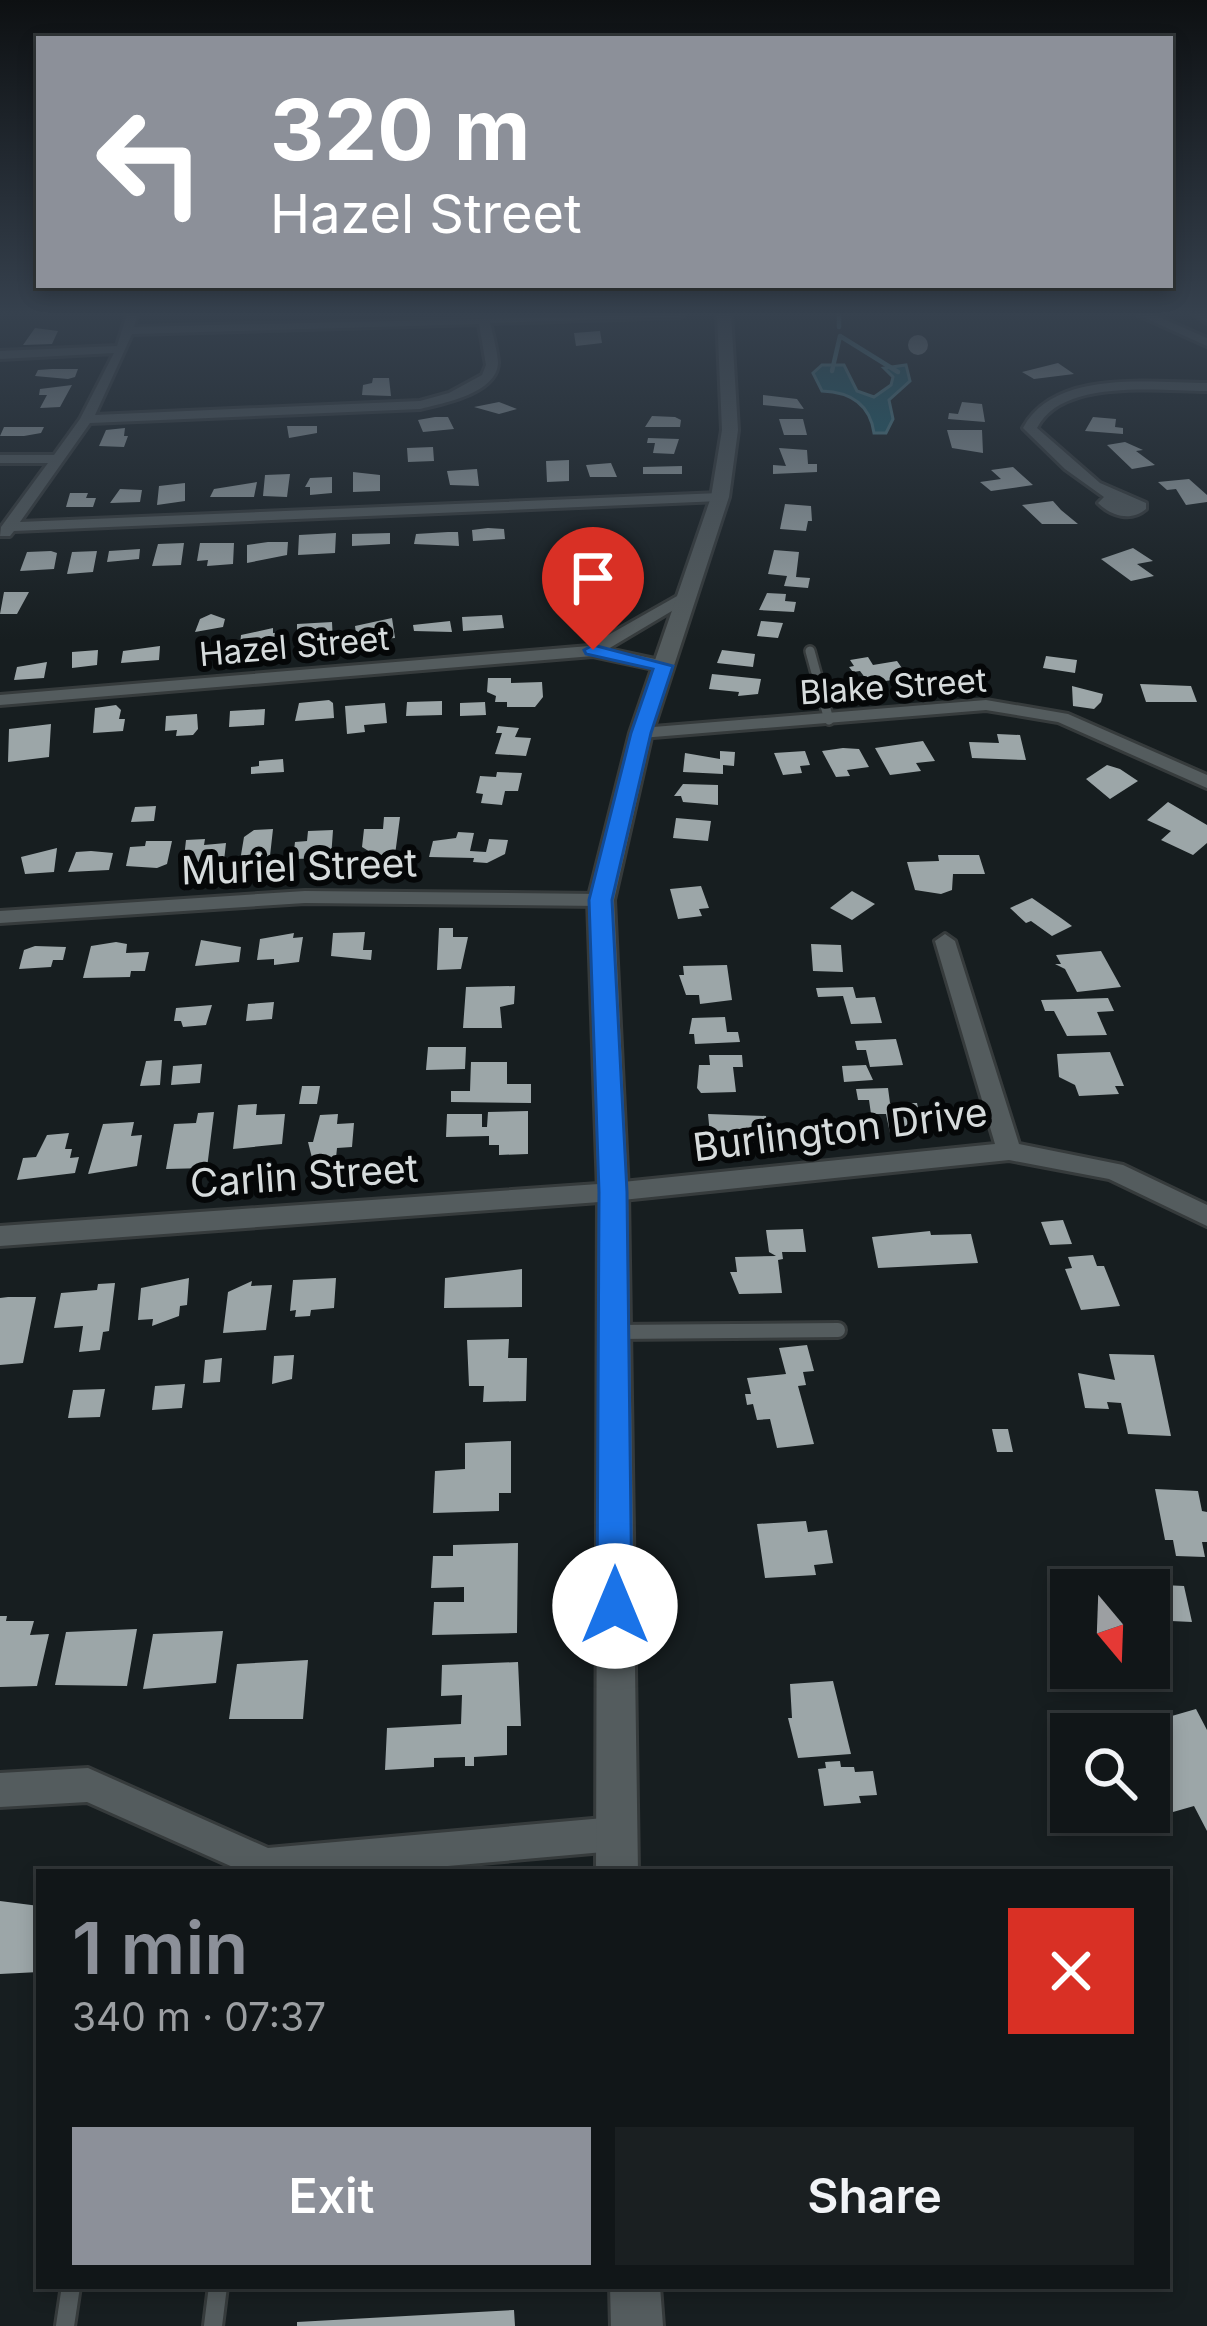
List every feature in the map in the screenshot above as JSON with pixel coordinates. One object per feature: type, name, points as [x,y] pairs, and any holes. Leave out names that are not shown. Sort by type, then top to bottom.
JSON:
[{"type":"main road","points":[[617,1869],[613,1192],[601,900],[641,733],[720,496],[728,423]]},
{"type":"main road","points":[[635,2289],[637,2326]]},
{"type":"street","points":[[4,534],[83,423]]},
{"type":"street","points":[[1031,423],[1040,440],[1114,497]]},
{"type":"street","points":[[0,459],[57,459]]},
{"type":"street","points":[[4,534],[720,496]]},
{"type":"street","name":"Hazel Street","points":[[593,650],[686,596]]},
{"type":"street","name":"Hazel Street","points":[[0,700],[593,650],[663,666]]},
{"type":"street","name":"Blake Street","points":[[641,733],[986,705],[1062,718],[1207,782]]},
{"type":"street","name":"Muriel Street","points":[[0,917],[304,897],[601,900]]},
{"type":"street","name":"Burlington Drive","points":[[613,1192],[1009,1151],[944,941]]},
{"type":"street","points":[[1009,1151],[1114,1171],[1207,1216]]},
{"type":"street","name":"Carlin Street","points":[[0,1236],[613,1192]]},
{"type":"street","points":[[0,1790],[88,1786],[268,1865],[616,1834]]},
{"type":"lane","points":[[810,650],[829,720]]},
{"type":"lane","points":[[614,1331],[838,1330]]},
{"type":"lane","points":[[65,2326],[71,2289]]},
{"type":"lane","points":[[213,2326],[218,2289]]},
{"type":"water","points":[[871,423],[891,423],[886,433],[874,433]]},
{"type":"building","points":[[419,423],[451,423],[454,429],[423,432]]},
{"type":"building","points":[[648,423],[681,423],[680,427],[645,427]]},
{"type":"building","points":[[780,423],[804,423],[807,435],[784,435]]},
{"type":"building","points":[[1090,423],[1116,423],[1123,434],[1085,431]]},
{"type":"building","points":[[287,426],[317,426],[317,433],[289,438]]},
{"type":"building","points":[[4,427],[44,427],[41,433],[0,436]]},
{"type":"building","points":[[125,428],[124,447],[99,446],[106,430]]},
{"type":"building","points":[[947,430],[982,430],[983,453],[952,448]]},
{"type":"building","points":[[648,438],[679,439],[674,454],[653,453],[655,443],[647,443]]},
{"type":"building","points":[[1125,442],[1143,450],[1136,451],[1155,465],[1132,469],[1107,445]]},
{"type":"building","points":[[433,447],[434,461],[408,462],[407,448]]},
{"type":"building","points":[[779,448],[807,450],[808,464],[817,464],[817,472],[773,474],[773,465],[786,466]]},
{"type":"building","points":[[569,460],[569,481],[547,482],[546,461]]},
{"type":"building","points":[[611,463],[617,477],[590,477],[586,465]]},
{"type":"building","points":[[682,466],[682,474],[643,474],[643,467]]},
{"type":"building","points":[[1013,467],[1033,485],[991,491],[980,482],[1001,479],[991,470]]},
{"type":"building","points":[[477,469],[479,486],[450,485],[447,471]]},
{"type":"building","points":[[353,472],[380,475],[380,491],[353,492]]},
{"type":"building","points":[[290,474],[287,497],[263,496],[265,475]]},
{"type":"building","points":[[332,477],[332,493],[310,495],[310,487],[305,487],[310,478]]},
{"type":"building","points":[[1189,479],[1207,495],[1207,502],[1186,505],[1176,489],[1167,490],[1158,482]]},
{"type":"building","points":[[257,482],[254,497],[210,497],[214,489]]},
{"type":"building","points":[[185,483],[185,501],[157,505],[159,486]]},
{"type":"building","points":[[120,489],[142,490],[140,502],[110,503]]},
{"type":"building","points":[[70,493],[88,493],[86,498],[96,498],[93,507],[66,507]]},
{"type":"building","points":[[1053,501],[1078,524],[1042,524],[1022,505]]},
{"type":"building","points":[[785,504],[811,506],[812,521],[806,531],[780,529]]},
{"type":"building","points":[[504,529],[505,539],[473,541],[472,530]]},
{"type":"building","points":[[458,532],[459,546],[414,544],[416,534]]},
{"type":"building","points":[[336,533],[335,553],[298,555],[299,535]]},
{"type":"building","points":[[390,533],[390,544],[352,546],[352,534]]},
{"type":"building","points":[[288,542],[287,555],[247,563],[247,545]]},
{"type":"building","points":[[184,543],[181,565],[152,566],[158,544]]},
{"type":"building","points":[[200,543],[234,543],[233,564],[207,566],[208,560],[197,561]]},
{"type":"building","points":[[620,543],[627,553],[622,553],[626,564],[604,566],[600,544]]},
{"type":"building","points":[[1133,548],[1153,561],[1137,564],[1154,576],[1131,581],[1101,559]]},
{"type":"building","points":[[140,549],[139,559],[107,562],[109,551]]},
{"type":"building","points":[[774,550],[799,552],[796,577],[810,578],[808,588],[784,586],[787,576],[768,574]]},
{"type":"building","points":[[97,551],[93,572],[67,574],[72,552]]},
{"type":"building","points":[[27,552],[57,553],[54,569],[20,571]]},
{"type":"building","points":[[587,570],[606,573],[615,587],[591,588]]},
{"type":"building","points":[[4,592],[29,592],[17,614],[0,614]]},
{"type":"building","points":[[767,593],[786,594],[785,601],[796,602],[794,612],[759,610]]},
{"type":"building","points":[[597,601],[600,620],[570,622],[568,612],[559,612],[557,604]]},
{"type":"building","points":[[211,614],[225,619],[223,627],[195,632],[200,619]]},
{"type":"building","points":[[502,615],[504,628],[463,631],[462,617]]},
{"type":"building","points":[[392,618],[395,638],[357,641],[355,626]]},
{"type":"building","points":[[450,621],[452,632],[414,631],[413,625]]},
{"type":"building","points":[[761,621],[783,623],[778,638],[757,636]]},
{"type":"building","points":[[332,622],[333,643],[304,644],[304,634],[297,634],[297,624]]},
{"type":"building","points":[[273,628],[273,633],[279,633],[278,646],[240,646],[241,635]]},
{"type":"building","points":[[160,646],[159,660],[121,663],[123,651]]},
{"type":"building","points":[[98,650],[97,665],[72,668],[72,652]]},
{"type":"building","points":[[722,650],[755,654],[753,667],[717,663]]},
{"type":"building","points":[[1046,656],[1077,660],[1075,673],[1043,668]]},
{"type":"building","points":[[868,657],[873,665],[897,661],[909,678],[869,683],[860,671],[849,667],[854,666],[850,660]]},
{"type":"building","points":[[47,662],[44,678],[14,680],[17,667]]},
{"type":"building","points":[[712,674],[761,679],[758,694],[738,696],[739,692],[709,689]]},
{"type":"building","points":[[488,678],[542,682],[543,697],[535,707],[507,707],[507,702],[495,702],[496,696],[487,692]]},
{"type":"building","points":[[1140,684],[1191,686],[1197,702],[1146,702]]},
{"type":"building","points":[[1072,686],[1103,694],[1101,702],[1094,709],[1073,706]]},
{"type":"building","points":[[329,700],[334,718],[295,721],[299,703]]},
{"type":"building","points":[[442,701],[442,715],[406,716],[407,702]]},
{"type":"building","points":[[485,702],[486,715],[460,716],[460,703]]},
{"type":"building","points":[[385,703],[387,723],[364,725],[365,732],[347,734],[345,706]]},
{"type":"building","points":[[116,705],[121,710],[119,719],[125,719],[123,731],[93,733],[95,708]]},
{"type":"building","points":[[265,709],[264,725],[229,727],[230,711]]},
{"type":"building","points":[[197,714],[198,729],[193,735],[165,731],[166,716]]},
{"type":"building","points":[[51,724],[49,757],[8,762],[9,729]]},
{"type":"building","points":[[498,726],[519,728],[515,737],[531,738],[526,756],[495,754],[502,733],[496,733]]},
{"type":"building","points":[[997,734],[1020,735],[1026,760],[972,758],[969,742],[999,743]]},
{"type":"building","points":[[923,741],[935,761],[916,763],[921,771],[890,775],[875,748]]},
{"type":"building","points":[[859,749],[869,767],[836,777],[822,751]]},
{"type":"building","points":[[720,751],[735,752],[734,766],[723,765],[723,774],[683,772],[685,753],[720,759]]},
{"type":"building","points":[[805,751],[810,765],[800,766],[802,773],[783,775],[774,753]]},
{"type":"building","points":[[283,759],[284,772],[251,774],[251,767],[259,766],[259,761]]},
{"type":"building","points":[[1107,765],[1138,781],[1110,799],[1086,779]]},
{"type":"building","points":[[497,772],[522,773],[518,791],[505,791],[502,805],[481,803],[483,794],[476,793],[480,776],[496,777]]},
{"type":"building","points":[[683,784],[718,785],[718,805],[683,802],[681,796],[674,796]]},
{"type":"building","points":[[1168,802],[1207,825],[1207,843],[1193,855],[1161,840],[1171,831],[1147,820]]},
{"type":"building","points":[[156,806],[154,821],[131,822],[135,807]]},
{"type":"building","points":[[384,817],[400,817],[395,855],[375,855],[362,847],[364,829],[383,829]]},
{"type":"building","points":[[676,818],[711,821],[708,841],[673,838]]},
{"type":"building","points":[[273,829],[269,865],[240,861],[244,837],[254,830]]},
{"type":"building","points":[[333,830],[331,858],[293,859],[295,842],[307,841],[308,831]]},
{"type":"building","points":[[458,832],[474,833],[470,851],[486,852],[489,839],[508,840],[505,854],[487,863],[473,862],[474,858],[429,857],[433,841],[456,838]]},
{"type":"building","points":[[205,839],[204,845],[226,843],[224,861],[183,867],[186,840]]},
{"type":"building","points":[[146,841],[172,841],[167,864],[126,866],[130,847],[145,846]]},
{"type":"building","points":[[57,848],[54,872],[25,874],[21,857]]},
{"type":"building","points":[[76,852],[113,853],[109,870],[68,872]]},
{"type":"building","points":[[938,855],[979,855],[985,874],[953,874],[952,890],[941,894],[915,890],[907,862],[939,861]]},
{"type":"building","points":[[701,886],[709,908],[699,909],[702,916],[678,919],[670,889]]},
{"type":"building","points":[[852,891],[875,904],[852,920],[830,908]]},
{"type":"building","points":[[1032,898],[1072,926],[1052,936],[1031,921],[1026,923],[1010,908]]},
{"type":"building","points":[[439,928],[453,928],[453,937],[468,937],[461,969],[437,970]]},
{"type":"building","points":[[365,932],[363,950],[372,950],[371,960],[331,956],[333,933]]},
{"type":"building","points":[[294,933],[293,938],[303,937],[299,962],[274,965],[274,959],[257,960],[260,939]]},
{"type":"building","points":[[201,940],[241,947],[239,962],[195,966]]},
{"type":"building","points":[[127,944],[126,953],[149,952],[145,971],[131,971],[130,977],[83,978],[91,946]]},
{"type":"building","points":[[811,944],[841,945],[843,972],[813,971]]},
{"type":"building","points":[[66,947],[63,960],[53,960],[51,967],[19,969],[24,950]]},
{"type":"building","points":[[1101,951],[1121,987],[1077,992],[1065,969],[1055,964],[1061,964],[1056,955]]},
{"type":"building","points":[[727,965],[732,1000],[700,1004],[699,995],[686,995],[679,975],[684,975],[683,966]]},
{"type":"building","points":[[515,986],[514,1004],[500,1007],[502,1028],[463,1028],[466,987]]},
{"type":"building","points":[[853,987],[856,998],[875,997],[882,1023],[851,1024],[843,996],[818,997],[816,988]]},
{"type":"building","points":[[1108,998],[1114,1011],[1097,1012],[1107,1035],[1067,1036],[1054,1011],[1045,1011],[1041,1000]]},
{"type":"building","points":[[274,1002],[272,1019],[246,1021],[248,1004]]},
{"type":"building","points":[[212,1005],[206,1025],[183,1027],[181,1021],[174,1021],[176,1008]]},
{"type":"building","points":[[725,1017],[727,1032],[738,1032],[740,1042],[695,1044],[694,1034],[689,1034],[692,1018]]},
{"type":"building","points":[[896,1039],[903,1065],[870,1067],[866,1050],[857,1050],[855,1041]]},
{"type":"building","points":[[428,1047],[466,1047],[465,1069],[426,1070]]},
{"type":"building","points":[[1110,1052],[1124,1086],[1115,1086],[1119,1094],[1079,1096],[1075,1085],[1059,1077],[1057,1054]]},
{"type":"building","points":[[709,1055],[742,1055],[743,1067],[733,1067],[736,1092],[701,1093],[697,1088],[699,1065],[710,1065]]},
{"type":"building","points":[[162,1060],[160,1085],[140,1086],[146,1061]]},
{"type":"building","points":[[471,1062],[507,1062],[507,1084],[531,1084],[531,1103],[451,1102],[451,1091],[470,1091]]},
{"type":"building","points":[[202,1064],[200,1083],[171,1085],[173,1066]]},
{"type":"building","points":[[866,1065],[873,1080],[844,1082],[842,1066]]},
{"type":"building","points":[[302,1086],[320,1086],[317,1104],[299,1104]]},
{"type":"building","points":[[888,1088],[890,1103],[917,1103],[923,1132],[890,1133],[886,1114],[871,1114],[869,1100],[858,1100],[856,1089]]},
{"type":"building","points":[[257,1104],[256,1115],[285,1114],[282,1144],[233,1149],[238,1105]]},
{"type":"building","points":[[528,1111],[528,1154],[499,1155],[499,1145],[489,1145],[489,1136],[446,1137],[447,1114],[482,1114],[482,1127],[487,1127],[488,1112]]},
{"type":"building","points":[[214,1112],[207,1168],[166,1169],[174,1124],[196,1123],[198,1113]]},
{"type":"building","points":[[338,1114],[337,1124],[354,1123],[352,1147],[337,1148],[336,1158],[312,1158],[308,1142],[313,1142],[320,1115]]},
{"type":"building","points":[[708,1114],[766,1116],[769,1146],[711,1145]]},
{"type":"building","points":[[134,1122],[131,1136],[142,1135],[137,1166],[88,1174],[103,1124]]},
{"type":"building","points":[[69,1133],[65,1149],[72,1149],[70,1158],[79,1157],[75,1173],[17,1180],[23,1158],[36,1157],[47,1135]]},
{"type":"building","points":[[1063,1220],[1072,1244],[1050,1245],[1041,1222]]},
{"type":"building","points":[[803,1229],[806,1252],[782,1252],[783,1259],[778,1260],[782,1293],[739,1294],[730,1272],[737,1272],[735,1257],[776,1256],[769,1252],[766,1230]]},
{"type":"building","points":[[930,1231],[931,1235],[971,1234],[978,1263],[878,1268],[872,1237]]},
{"type":"building","points":[[1093,1255],[1097,1266],[1104,1266],[1120,1306],[1081,1310],[1065,1269],[1072,1268],[1068,1257]]},
{"type":"building","points":[[522,1269],[522,1307],[444,1308],[445,1278]]},
{"type":"building","points":[[189,1278],[187,1305],[180,1306],[179,1316],[152,1326],[153,1319],[138,1320],[141,1288]]},
{"type":"building","points":[[336,1278],[334,1308],[311,1310],[310,1316],[295,1317],[296,1310],[290,1311],[293,1280]]},
{"type":"building","points":[[252,1281],[251,1286],[272,1285],[266,1330],[223,1333],[228,1292]]},
{"type":"building","points":[[115,1283],[109,1331],[103,1332],[100,1350],[79,1352],[83,1326],[54,1328],[61,1293],[97,1290],[98,1284]]},
{"type":"building","points":[[36,1297],[23,1363],[0,1365],[0,1298]]},
{"type":"building","points":[[509,1339],[508,1358],[527,1358],[526,1401],[483,1402],[484,1386],[469,1386],[467,1340]]},
{"type":"building","points":[[807,1345],[814,1371],[803,1372],[806,1385],[798,1386],[814,1444],[777,1448],[770,1419],[757,1420],[753,1404],[747,1405],[745,1394],[751,1394],[747,1378],[786,1374],[779,1348]]},
{"type":"building","points":[[1109,1354],[1154,1355],[1171,1436],[1128,1434],[1121,1403],[1107,1402],[1109,1409],[1085,1408],[1078,1373],[1115,1380]]},
{"type":"building","points":[[294,1355],[292,1379],[272,1384],[274,1356]]},
{"type":"building","points":[[222,1358],[220,1382],[203,1383],[205,1360]]},
{"type":"building","points":[[185,1384],[182,1408],[152,1410],[155,1386]]},
{"type":"building","points":[[105,1389],[100,1417],[68,1418],[73,1390]]},
{"type":"building","points":[[992,1429],[1008,1429],[1013,1452],[997,1452]]},
{"type":"building","points":[[511,1441],[511,1493],[499,1493],[499,1511],[433,1513],[435,1471],[465,1469],[465,1443]]},
{"type":"building","points":[[1155,1489],[1198,1491],[1202,1511],[1207,1512],[1207,1542],[1202,1542],[1205,1557],[1176,1556],[1173,1540],[1165,1540]]},
{"type":"building","points":[[806,1521],[808,1532],[827,1530],[833,1563],[814,1565],[816,1575],[765,1578],[757,1524]]},
{"type":"building","points":[[518,1543],[517,1633],[432,1635],[434,1602],[464,1602],[464,1587],[431,1588],[433,1556],[453,1556],[453,1545]]},
{"type":"building","points":[[1170,1585],[1184,1586],[1192,1622],[1170,1621]]},
{"type":"building","points":[[0,1616],[7,1616],[6,1621],[34,1621],[30,1635],[49,1634],[37,1686],[0,1687]]},
{"type":"building","points":[[137,1629],[127,1686],[55,1685],[66,1632]]},
{"type":"building","points":[[223,1631],[216,1683],[143,1689],[153,1634]]},
{"type":"building","points":[[308,1660],[303,1719],[229,1719],[237,1664]]},
{"type":"building","points":[[518,1662],[521,1726],[507,1726],[507,1755],[474,1757],[474,1766],[465,1766],[465,1757],[434,1758],[434,1767],[385,1770],[387,1728],[461,1724],[462,1695],[441,1696],[442,1665]]},
{"type":"building","points":[[833,1681],[851,1754],[798,1758],[788,1718],[792,1718],[790,1684]]},
{"type":"building","points":[[1196,1709],[1207,1730],[1207,1831],[1194,1806],[1170,1813],[1170,1717]]},
{"type":"building","points":[[840,1761],[841,1767],[854,1767],[855,1772],[873,1771],[877,1795],[859,1796],[861,1803],[824,1806],[818,1769],[826,1768],[825,1762]]},
{"type":"building","points":[[0,1901],[36,1906],[36,1972],[0,1974]]},
{"type":"building","points":[[514,2310],[515,2326],[297,2326],[297,2322]]},
{"type":"route","points":[[593,650],[663,666],[641,733],[601,900],[613,1192],[615,1606]]}]
